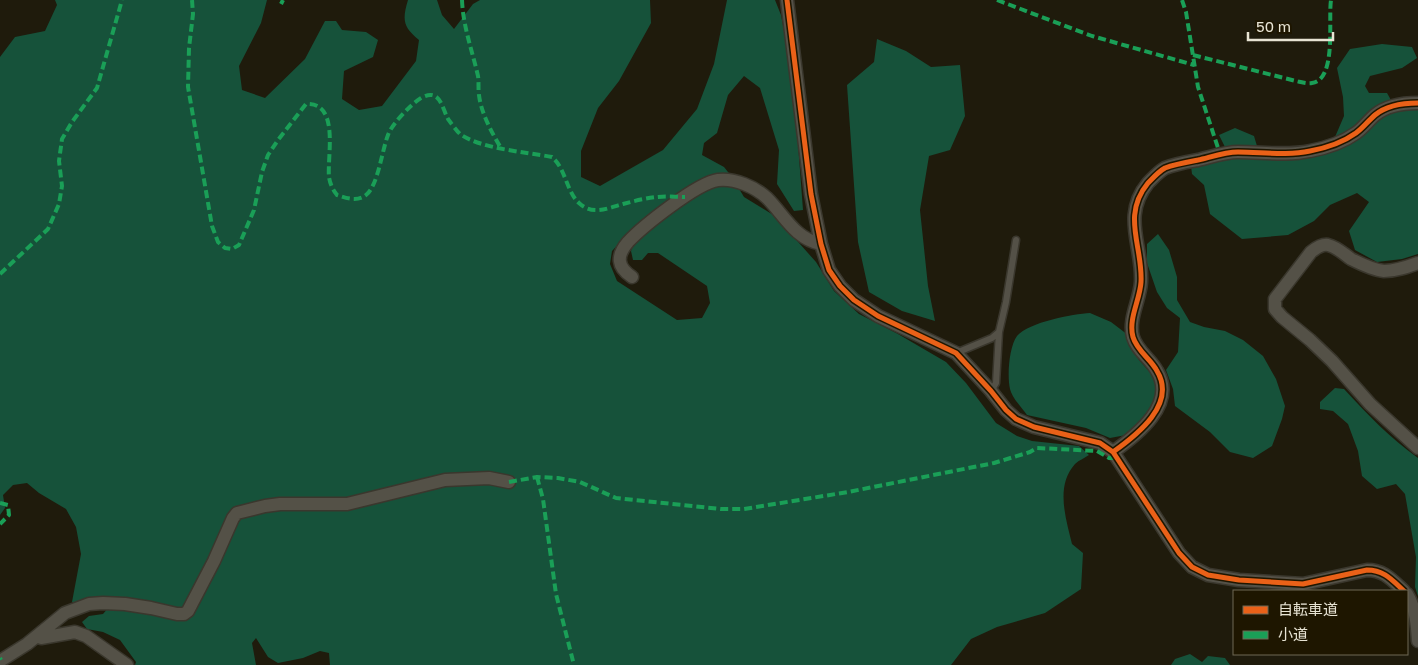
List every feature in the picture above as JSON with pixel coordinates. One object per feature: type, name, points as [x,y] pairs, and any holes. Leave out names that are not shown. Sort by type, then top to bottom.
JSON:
[{"type":"street","points":[[787,0],[811,194],[820,244],[829,270],[840,286],[854,300],[878,316],[956,353],[1016,419],[1034,427],[1100,443],[1113,452],[1180,554],[1192,567],[1208,576],[1303,584],[1367,570],[1377,570],[1387,575],[1403,590]]},
{"type":"street","points":[[1113,452],[1129,441],[1156,411],[1163,395],[1162,381],[1157,371],[1139,348],[1133,337],[1132,326],[1140,291],[1141,277],[1134,229],[1136,209],[1142,190],[1154,176],[1163,169],[1174,165],[1220,154],[1237,152],[1291,154],[1325,147],[1349,137],[1377,114],[1389,107],[1418,103]]},
{"type":"street","points":[[632,277],[620,266],[620,257],[626,244],[650,221],[684,196],[716,180],[729,180],[747,185],[765,196],[792,228],[810,242],[820,244]]},
{"type":"street","points":[[1418,263],[1400,269],[1384,271],[1370,268],[1352,259],[1335,247],[1327,245],[1318,247],[1311,252],[1275,299],[1275,309],[1332,361],[1370,404],[1418,448]]},
{"type":"street","points":[[0,661],[37,636],[65,613],[89,604],[125,604],[184,614],[188,611],[234,518],[237,513],[245,510],[280,504],[346,504],[445,480],[489,478],[509,482]]},
{"type":"street","points":[[1408,596],[1416,618],[1418,641]]},
{"type":"street","points":[[37,636],[41,638],[75,632],[86,636],[127,665]]},
{"type":"lane","points":[[991,391],[996,383],[999,332],[1016,240]]},
{"type":"lane","points":[[956,353],[992,338],[999,332]]},
{"type":"green space","points":[[55,0],[267,0],[261,23],[239,66],[242,90],[265,98],[305,59],[325,21],[336,21],[342,30],[366,32],[378,40],[373,57],[344,71],[342,99],[359,110],[382,106],[416,61],[419,40],[405,23],[408,0],[437,0],[442,15],[454,29],[473,4],[480,0],[650,0],[651,23],[619,81],[598,108],[581,151],[581,177],[600,186],[663,150],[697,109],[714,64],[727,0],[775,0],[781,15],[793,77],[803,210],[794,211],[777,184],[779,150],[760,88],[744,76],[728,95],[717,133],[704,143],[702,155],[724,167],[744,197],[775,216],[816,262],[834,291],[859,314],[946,362],[966,383],[996,423],[1017,436],[1032,441],[1079,446],[1089,455],[1075,464],[1065,482],[1064,492],[1065,514],[1072,544],[1083,553],[1081,589],[1045,613],[997,627],[971,639],[951,665],[330,665],[329,653],[320,651],[303,658],[278,663],[268,657],[256,638],[252,643],[256,665],[135,665],[136,662],[120,640],[103,632],[87,629],[82,622],[89,616],[103,614],[109,607],[72,602],[81,554],[76,527],[66,509],[39,493],[27,483],[13,485],[3,495],[5,508],[0,515],[0,57],[15,37],[45,31],[57,5]],"holes":[[[628,234],[637,234],[631,251],[633,260],[642,260],[648,253],[658,253],[707,286],[710,303],[702,318],[677,320],[617,281],[610,264],[612,251]]]},
{"type":"green space","points":[[877,39],[906,51],[931,67],[960,65],[965,116],[950,150],[929,156],[920,210],[928,286],[935,321],[902,311],[869,292],[858,242],[847,85],[874,62]]},
{"type":"green space","points":[[1382,44],[1412,47],[1417,58],[1402,68],[1370,76],[1365,86],[1369,93],[1387,93],[1396,109],[1418,109],[1418,254],[1402,259],[1377,262],[1355,250],[1349,231],[1369,202],[1357,193],[1330,205],[1314,221],[1288,235],[1242,239],[1210,214],[1204,185],[1192,174],[1191,166],[1226,149],[1219,135],[1235,128],[1254,136],[1260,156],[1293,158],[1335,137],[1344,116],[1343,97],[1337,68],[1350,49]]},
{"type":"green space","points":[[1158,234],[1169,250],[1177,277],[1177,300],[1190,322],[1225,331],[1243,340],[1263,356],[1276,379],[1285,406],[1282,419],[1272,446],[1253,458],[1230,452],[1210,432],[1175,406],[1173,389],[1166,370],[1178,352],[1180,318],[1167,308],[1157,292],[1147,263],[1147,244]]},
{"type":"green space","points":[[1090,313],[1111,322],[1128,335],[1139,360],[1155,378],[1156,397],[1147,414],[1126,435],[1110,438],[1086,428],[1027,415],[1010,389],[1009,362],[1012,347],[1017,336],[1023,331],[1041,323]]},
{"type":"green space","points":[[1335,388],[1344,389],[1379,425],[1418,458],[1418,596],[1415,587],[1416,557],[1405,494],[1396,484],[1377,489],[1362,476],[1358,451],[1348,424],[1333,411],[1320,409],[1320,402]]},
{"type":"green space","points":[[1190,654],[1202,662],[1208,656],[1225,658],[1230,665],[1171,665],[1175,659]]},
{"type":"marked path","points":[[0,274],[48,229],[59,204],[62,186],[59,161],[62,139],[97,88],[122,0]]},
{"type":"marked path","points":[[192,0],[193,14],[189,48],[188,87],[212,226],[218,242],[225,248],[232,249],[239,245],[254,210],[262,172],[268,155],[306,104],[317,106],[324,112],[328,121],[329,132],[330,182],[337,195],[348,198],[363,197],[370,190],[377,176],[390,131],[402,115],[417,101],[427,95],[432,95],[439,100],[448,119],[457,131],[469,139],[491,147],[552,157],[557,162],[571,192],[584,207],[601,210],[653,197],[685,197]]},
{"type":"marked path","points":[[281,4],[283,0]]},
{"type":"marked path","points":[[462,0],[466,29],[478,76],[480,102],[487,123],[501,148]]},
{"type":"marked path","points":[[997,0],[1092,36],[1194,65]]},
{"type":"marked path","points":[[1182,0],[1186,12],[1198,87],[1220,154]]},
{"type":"marked path","points":[[1193,55],[1296,81],[1312,83],[1320,79],[1325,71],[1328,60],[1331,0]]},
{"type":"marked path","points":[[509,482],[537,477],[558,478],[580,482],[616,498],[721,509],[744,509],[848,492],[994,463],[1037,448],[1097,451],[1109,458],[1117,458]]},
{"type":"marked path","points":[[537,477],[543,499],[556,594],[574,665]]},
{"type":"marked path","points":[[0,503],[8,505],[9,515],[0,524]]},
{"type":"cycle path","points":[[787,0],[811,194],[821,244],[829,270],[840,286],[854,300],[878,316],[956,353],[1016,419],[1034,427],[1100,443],[1113,452],[1179,553],[1192,567],[1208,575],[1239,580],[1303,584],[1373,570],[1387,576],[1403,590]]},
{"type":"cycle path","points":[[1113,452],[1133,437],[1152,418],[1162,395],[1162,383],[1157,371],[1138,347],[1132,330],[1133,316],[1141,282],[1134,219],[1140,195],[1148,183],[1165,168],[1223,154],[1238,152],[1292,153],[1328,147],[1356,133],[1375,115],[1385,109],[1401,104],[1418,103]]}]
